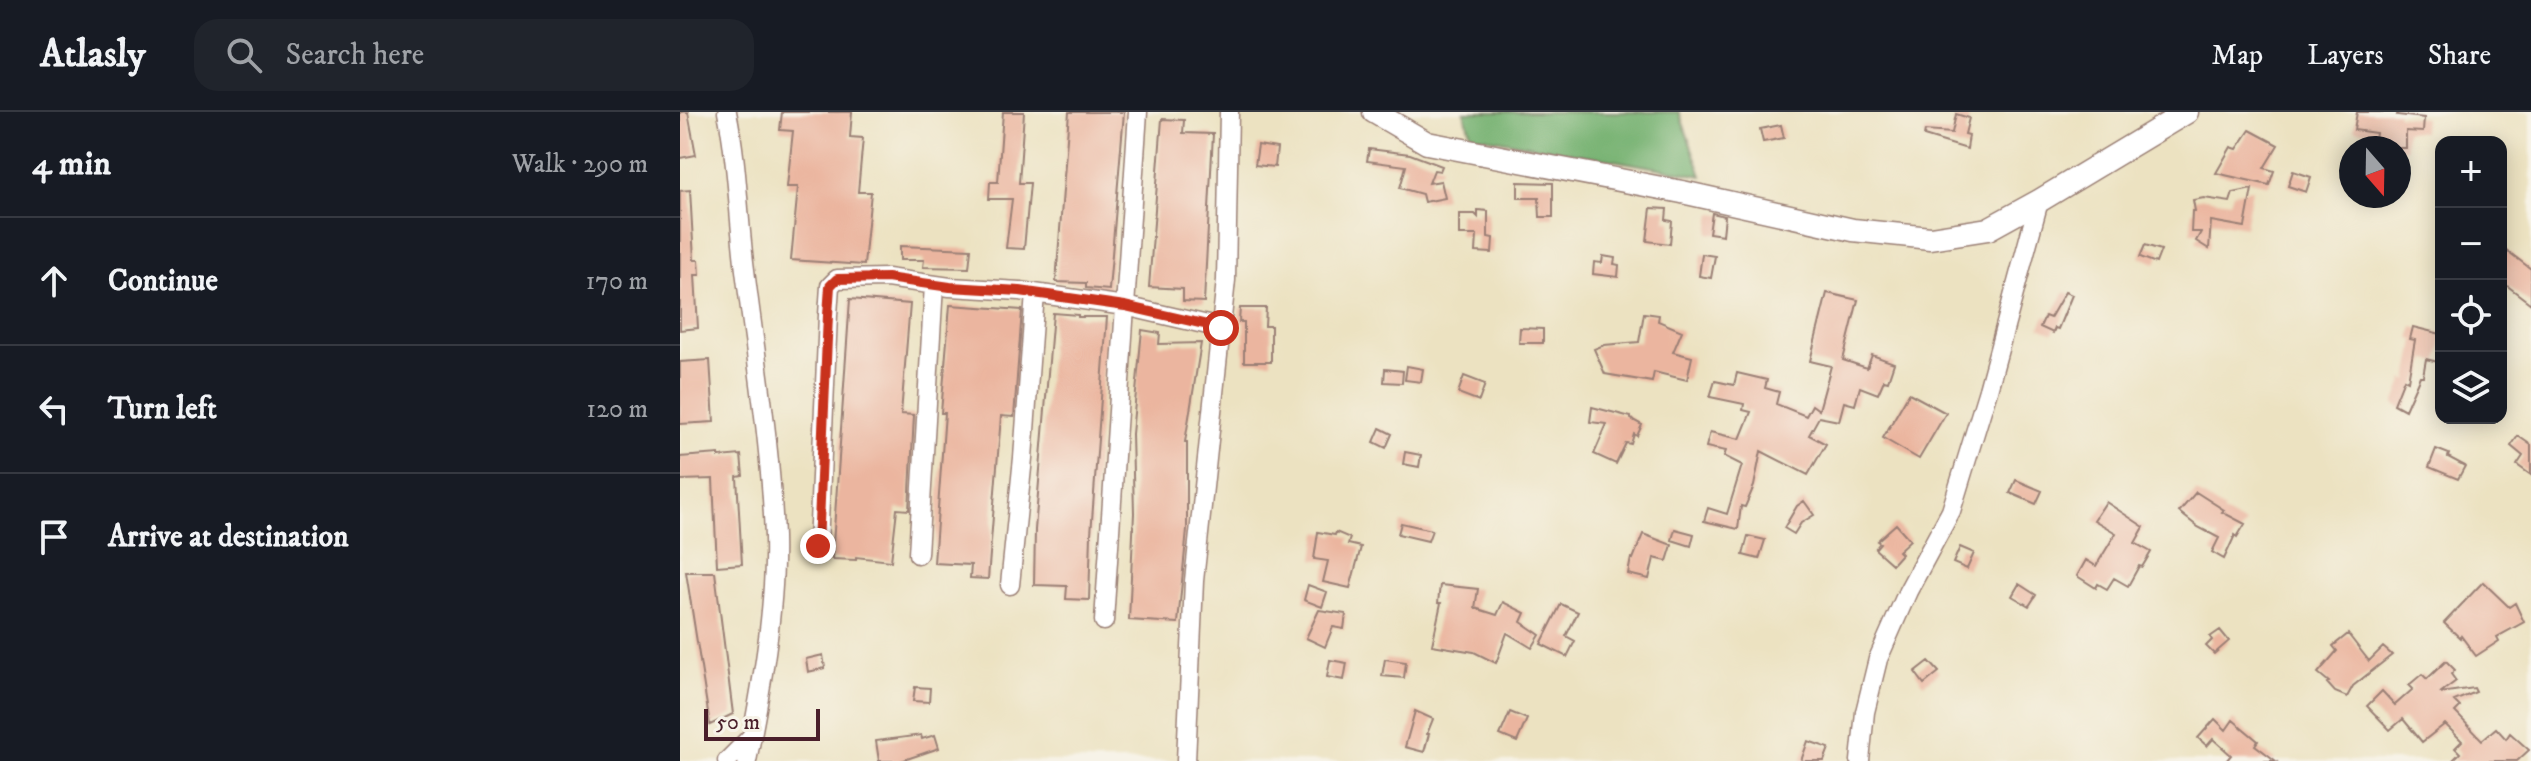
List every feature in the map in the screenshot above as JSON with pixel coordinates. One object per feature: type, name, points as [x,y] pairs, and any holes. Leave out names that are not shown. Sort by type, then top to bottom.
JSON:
[{"type":"main road","points":[[1374,112],[1427,143],[1682,192],[1853,230],[1930,238],[1988,229],[2180,114]]},
{"type":"street","points":[[727,112],[735,148],[744,267],[767,441],[774,539],[768,632],[747,761]]},
{"type":"street","points":[[1104,621],[1138,112]]},
{"type":"street","points":[[1186,761],[1194,581],[1226,280],[1223,113]]},
{"type":"street","points":[[1860,761],[1865,712],[1878,659],[1908,591],[1951,511],[1988,390],[2039,201]]},
{"type":"street","points":[[818,546],[830,286],[837,279],[887,278],[1035,293],[1125,306],[1221,328]]},
{"type":"street","points":[[918,554],[934,285]]},
{"type":"street","points":[[1010,585],[1035,293]]},
{"type":"street","points":[[727,761],[751,737]]},
{"type":"green space","points":[[1464,112],[1679,112],[1702,176],[1471,135]]},
{"type":"building","points":[[680,112],[688,112],[696,155],[680,158]]},
{"type":"building","points":[[782,112],[852,112],[850,137],[863,138],[858,192],[871,192],[864,265],[791,260],[798,187],[787,187],[793,131],[780,130]]},
{"type":"building","points":[[1003,112],[1024,112],[1019,183],[1030,183],[1024,249],[1006,248],[1012,199],[989,199],[990,182],[998,182]]},
{"type":"building","points":[[1069,112],[1124,112],[1109,290],[1086,288],[1086,283],[1056,282]]},
{"type":"building","points":[[2357,112],[2398,112],[2397,115],[2424,118],[2423,132],[2406,131],[2406,136],[2376,136],[2376,133],[2354,130]]},
{"type":"building","points":[[1956,114],[1969,118],[1965,134],[1969,135],[1967,149],[1924,136],[1925,131],[1952,133]]},
{"type":"building","points":[[1162,119],[1184,120],[1183,133],[1213,134],[1204,302],[1183,301],[1183,289],[1149,287]]},
{"type":"building","points":[[1781,125],[1784,138],[1763,142],[1760,129]]},
{"type":"building","points":[[2250,130],[2278,145],[2264,168],[2274,171],[2269,185],[2216,173],[2231,147],[2237,149]]},
{"type":"building","points":[[1258,145],[1277,148],[1275,167],[1255,165]]},
{"type":"building","points":[[1369,149],[1410,154],[1442,166],[1440,171],[1434,170],[1429,183],[1441,181],[1445,198],[1424,202],[1422,194],[1400,188],[1406,166],[1367,161]]},
{"type":"building","points":[[2293,171],[2311,177],[2306,192],[2288,186]]},
{"type":"building","points":[[1518,182],[1553,183],[1553,217],[1540,217],[1539,198],[1518,198]]},
{"type":"building","points":[[2252,189],[2245,227],[2211,221],[2209,249],[2196,241],[2201,232],[2191,232],[2192,211],[2195,211],[2193,200],[2204,198],[2230,202],[2233,193]]},
{"type":"building","points":[[690,190],[694,260],[699,260],[700,275],[695,275],[698,328],[680,330],[680,191]]},
{"type":"building","points":[[1651,208],[1667,209],[1666,220],[1672,221],[1670,244],[1647,241]]},
{"type":"building","points":[[1478,210],[1488,211],[1488,237],[1493,238],[1492,253],[1476,252],[1477,235],[1459,235],[1459,214],[1475,214],[1478,217]]},
{"type":"building","points":[[1712,213],[1725,216],[1723,235],[1709,233]]},
{"type":"building","points":[[2145,245],[2161,250],[2156,263],[2140,257]]},
{"type":"building","points":[[900,246],[971,249],[969,268],[923,267],[924,260],[900,260]]},
{"type":"building","points":[[2507,251],[2531,269],[2531,304],[2507,286]]},
{"type":"building","points":[[1702,254],[1715,256],[1711,278],[1699,276]]},
{"type":"building","points":[[1603,256],[1615,258],[1614,264],[1619,265],[1618,277],[1593,274],[1594,262],[1602,263]]},
{"type":"building","points":[[2065,292],[2072,295],[2058,329],[2055,328],[2053,333],[2040,327],[2045,316],[2050,318]]},
{"type":"building","points":[[1827,293],[1858,300],[1843,360],[1867,368],[1872,355],[1894,363],[1888,381],[1884,380],[1878,394],[1860,387],[1855,405],[1844,402],[1839,421],[1819,417],[1809,435],[1826,444],[1808,475],[1761,451],[1754,486],[1745,507],[1741,506],[1738,529],[1704,521],[1708,508],[1727,514],[1742,465],[1724,456],[1726,451],[1706,447],[1710,432],[1740,439],[1751,412],[1743,410],[1744,404],[1710,397],[1715,381],[1734,385],[1737,373],[1767,380],[1765,388],[1779,392],[1776,404],[1806,416],[1812,405],[1819,410],[1831,366],[1810,361]]},
{"type":"building","points":[[850,299],[910,304],[901,414],[914,415],[909,510],[897,509],[891,561],[856,557],[856,560],[832,559]]},
{"type":"building","points":[[950,305],[1022,310],[1014,417],[1001,416],[988,579],[970,578],[971,565],[934,563]]},
{"type":"building","points":[[1240,308],[1266,308],[1265,326],[1271,326],[1271,362],[1244,362],[1244,322],[1239,322]]},
{"type":"building","points":[[1053,313],[1107,317],[1089,600],[1066,599],[1067,586],[1034,585],[1035,530]]},
{"type":"building","points":[[1644,313],[1659,315],[1658,321],[1682,331],[1673,352],[1692,357],[1687,380],[1654,372],[1652,382],[1605,374],[1594,349],[1604,345],[1639,342]]},
{"type":"building","points":[[2413,327],[2435,332],[2435,361],[2426,359],[2423,376],[2420,376],[2405,410],[2394,404],[2404,379],[2408,381],[2415,340],[2410,339]]},
{"type":"building","points":[[1520,328],[1543,329],[1543,343],[1519,343]]},
{"type":"building","points":[[1142,330],[1160,333],[1159,344],[1201,343],[1185,442],[1187,529],[1178,623],[1129,620],[1134,513],[1132,434]]},
{"type":"building","points":[[710,360],[714,422],[680,424],[680,362]]},
{"type":"building","points":[[1407,366],[1423,369],[1421,382],[1405,380]]},
{"type":"building","points":[[1385,369],[1403,371],[1402,383],[1384,382]]},
{"type":"building","points":[[1464,376],[1485,384],[1479,401],[1458,393]]},
{"type":"building","points":[[1909,393],[1946,413],[1919,459],[1883,438]]},
{"type":"building","points":[[1592,407],[1631,417],[1642,425],[1637,436],[1634,434],[1631,444],[1626,443],[1616,464],[1594,454],[1607,424],[1590,422]]},
{"type":"building","points":[[1380,428],[1392,434],[1386,448],[1374,442]]},
{"type":"building","points":[[2518,436],[2531,445],[2531,475],[2517,465],[2523,456],[2511,446]]},
{"type":"building","points":[[2436,449],[2465,466],[2458,479],[2429,467]]},
{"type":"building","points":[[1405,452],[1421,455],[1419,467],[1403,464]]},
{"type":"building","points":[[719,454],[719,457],[741,455],[743,476],[737,477],[742,564],[717,566],[713,479],[680,480],[680,457]]},
{"type":"building","points":[[2016,480],[2042,491],[2036,504],[2010,493]]},
{"type":"building","points":[[2196,492],[2224,510],[2222,512],[2245,524],[2237,537],[2235,535],[2224,559],[2212,552],[2219,538],[2179,512]]},
{"type":"building","points":[[1804,501],[1814,515],[1801,523],[1794,534],[1784,528],[1797,506]]},
{"type":"building","points":[[2106,502],[2144,527],[2135,543],[2151,552],[2128,586],[2114,578],[2107,589],[2098,584],[2096,588],[2077,576],[2086,560],[2096,566],[2116,533],[2094,520]]},
{"type":"building","points":[[1401,523],[1432,530],[1428,541],[1398,534]]},
{"type":"building","points":[[1896,524],[1910,540],[1898,551],[1901,554],[1892,564],[1875,549],[1880,543],[1877,541]]},
{"type":"building","points":[[1675,529],[1694,534],[1691,546],[1672,540]]},
{"type":"building","points":[[1318,532],[1335,535],[1336,532],[1350,538],[1348,544],[1361,547],[1350,588],[1323,582],[1328,561],[1314,559]]},
{"type":"building","points":[[1643,534],[1672,545],[1667,561],[1654,558],[1649,579],[1628,574],[1631,558]]},
{"type":"building","points":[[1748,536],[1765,540],[1759,559],[1743,555]]},
{"type":"building","points":[[1960,547],[1974,553],[1967,569],[1953,563]]},
{"type":"building","points":[[686,572],[715,572],[733,714],[710,725]]},
{"type":"building","points":[[2483,582],[2509,607],[2515,603],[2524,622],[2497,637],[2499,641],[2476,656],[2461,636],[2444,623]]},
{"type":"building","points":[[2019,584],[2036,595],[2029,606],[2012,596]]},
{"type":"building","points":[[1308,585],[1327,592],[1322,607],[1304,600]]},
{"type":"building","points":[[1440,585],[1478,589],[1475,608],[1497,615],[1503,602],[1525,613],[1521,622],[1540,635],[1532,648],[1507,633],[1496,663],[1474,652],[1432,645],[1441,603],[1438,603]]},
{"type":"building","points":[[1561,604],[1578,612],[1566,636],[1575,641],[1567,657],[1541,644]]},
{"type":"building","points":[[1319,610],[1346,614],[1344,629],[1333,627],[1325,647],[1306,638]]},
{"type":"building","points":[[2220,630],[2229,641],[2214,654],[2206,646],[2212,640],[2210,637]]},
{"type":"building","points":[[2348,634],[2369,661],[2383,647],[2392,655],[2353,686],[2347,697],[2335,692],[2318,673],[2337,651],[2333,646]]},
{"type":"building","points":[[823,655],[825,668],[808,672],[806,659]]},
{"type":"building","points":[[1385,659],[1406,662],[1404,678],[1382,676]]},
{"type":"building","points":[[1330,660],[1347,663],[1344,680],[1327,677]]},
{"type":"building","points":[[1929,661],[1939,672],[1924,684],[1915,672]]},
{"type":"building","points":[[2446,661],[2455,670],[2451,674],[2456,681],[2440,693],[2474,688],[2476,692],[2454,701],[2460,707],[2455,712],[2482,740],[2496,728],[2506,739],[2510,733],[2529,750],[2517,761],[2452,761],[2460,753],[2455,748],[2462,741],[2445,724],[2422,742],[2403,719],[2390,730],[2367,706],[2382,691],[2395,705],[2413,689],[2409,685],[2422,674],[2427,679]]},
{"type":"building","points":[[915,687],[930,688],[929,702],[913,701]]},
{"type":"building","points":[[1415,711],[1433,719],[1424,752],[1405,747]]},
{"type":"building","points":[[1510,712],[1527,719],[1517,742],[1500,735]]},
{"type":"building","points":[[2215,719],[2226,730],[2233,720],[2258,741],[2255,745],[2276,761],[2226,761],[2231,755],[2213,739],[2207,746],[2198,738]]},
{"type":"building","points":[[921,735],[922,739],[935,735],[939,748],[901,761],[879,761],[876,741]]},
{"type":"building","points":[[1808,741],[1829,748],[1824,761],[1801,761]]},
{"type":"route","points":[[818,546],[830,286],[837,279],[887,278],[950,287],[1020,291],[1125,306],[1221,328]]}]
